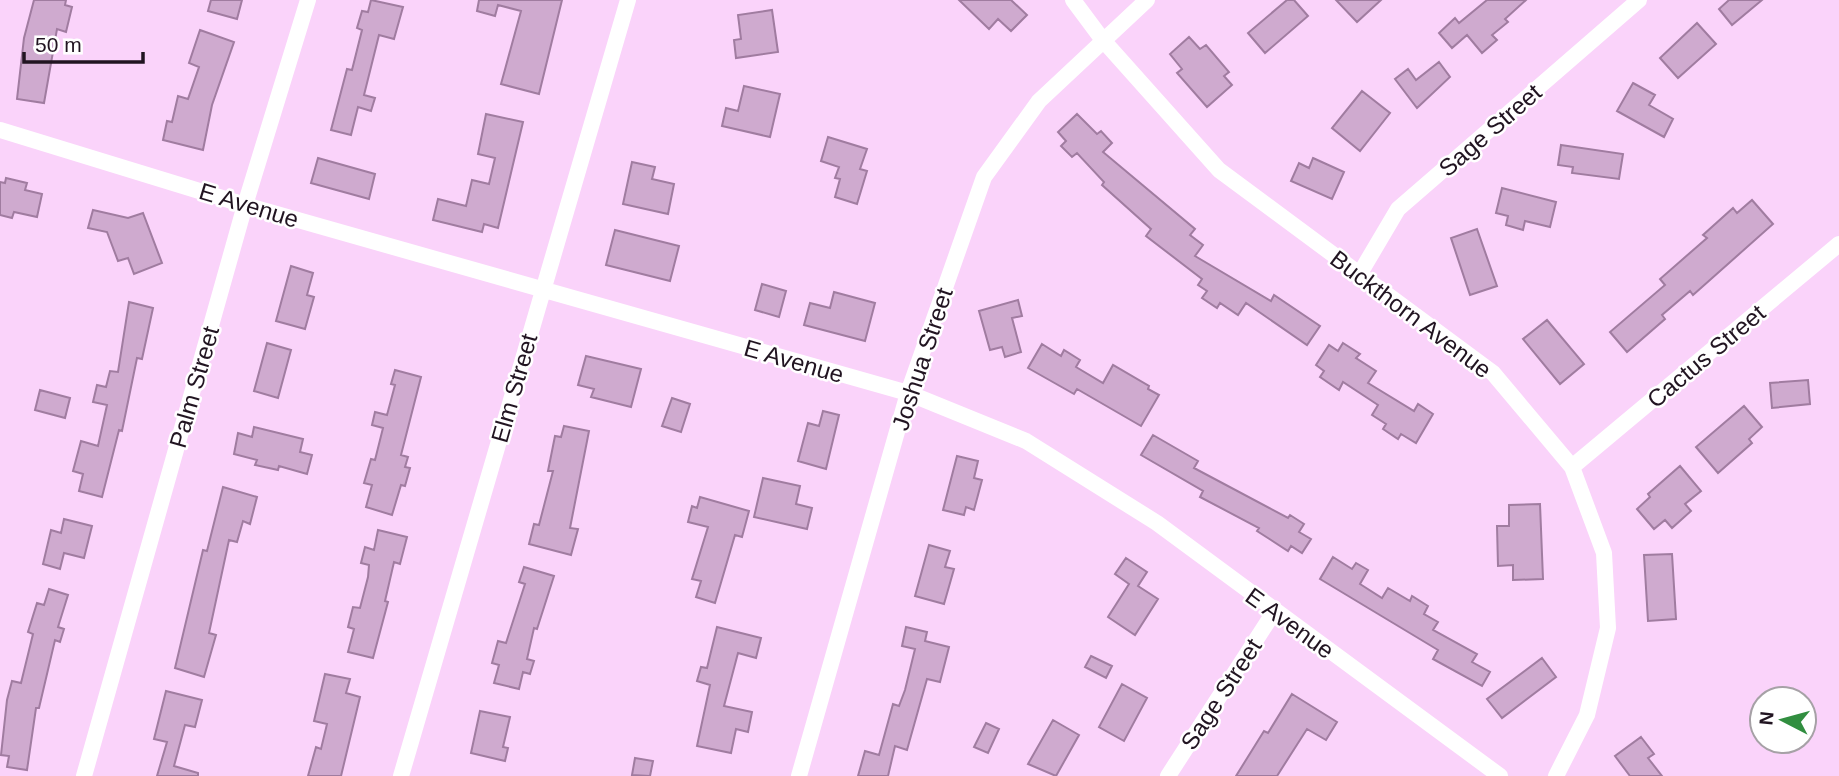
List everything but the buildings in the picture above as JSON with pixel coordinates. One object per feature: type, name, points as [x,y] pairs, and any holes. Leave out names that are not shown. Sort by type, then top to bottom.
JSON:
[{"type":"street","name":"Palm Street","points":[[84,776],[245,205],[308,0]]},
{"type":"street","name":"Elm Street","points":[[401,776],[628,0]]},
{"type":"street","name":"Buckthorn Avenue","points":[[1073,0],[1102,39],[1219,170],[1493,373],[1572,467],[1604,554],[1608,628],[1587,715],[1556,776]]},
{"type":"street","name":"Joshua Street","points":[[799,776],[908,393],[984,177],[1039,101],[1102,39],[1147,0]]},
{"type":"street","name":"Sage Street","points":[[1359,275],[1398,209],[1639,0]]},
{"type":"street","name":"E Avenue","points":[[0,130],[245,205],[908,393],[1026,441],[1157,523],[1274,612],[1500,776]]},
{"type":"street","name":"Cactus Street","points":[[1572,467],[1839,244]]},
{"type":"street","name":"Sage Street","points":[[1168,776],[1274,612]]}]
